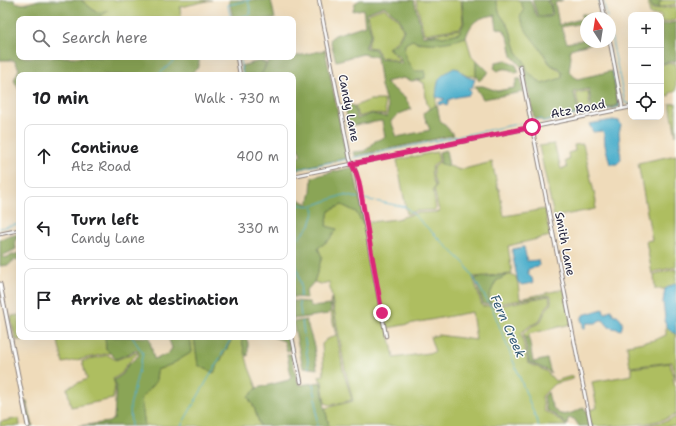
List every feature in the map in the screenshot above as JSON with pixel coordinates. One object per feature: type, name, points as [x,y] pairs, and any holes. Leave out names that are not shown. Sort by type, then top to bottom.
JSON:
[{"type":"street","name":"Candy Lane","points":[[319,0],[352,164],[359,182],[386,336]]},
{"type":"street","points":[[601,0],[604,12]]},
{"type":"street","points":[[611,48],[622,109]]},
{"type":"street","points":[[238,60],[240,72]]},
{"type":"street","name":"Smith Lane","points":[[520,66],[591,426]]},
{"type":"street","name":"Atz Road","points":[[296,175],[628,108]]},
{"type":"street","points":[[0,234],[16,231]]},
{"type":"street","points":[[0,284],[28,426]]},
{"type":"street","points":[[293,340],[302,382]]},
{"type":"green space","points":[[0,0],[14,0],[15,2],[23,4],[40,0],[81,0],[96,12],[108,11],[100,16],[16,16],[16,60],[199,60],[199,67],[192,72],[18,72],[19,69],[14,60],[0,60]]},
{"type":"green space","points":[[81,0],[212,0],[180,7],[181,16],[100,16],[107,11],[96,12]]},
{"type":"green space","points":[[229,0],[271,0],[274,16],[232,16]]},
{"type":"green space","points":[[360,0],[414,0],[423,36],[435,35],[443,37],[459,33],[464,23],[462,0],[496,0],[500,14],[509,27],[517,52],[524,61],[528,72],[542,84],[562,78],[562,72],[559,68],[551,65],[527,32],[520,17],[524,9],[519,0],[530,0],[537,17],[549,17],[553,14],[551,4],[547,0],[563,0],[555,3],[559,25],[580,19],[580,24],[561,27],[567,43],[580,40],[580,46],[570,49],[571,57],[569,72],[577,79],[612,71],[618,105],[592,111],[589,89],[574,92],[578,110],[582,112],[547,122],[534,118],[525,71],[512,56],[509,41],[504,30],[497,28],[495,15],[489,16],[473,23],[466,37],[460,39],[432,43],[412,40],[405,44],[405,56],[414,71],[425,71],[425,78],[412,81],[403,78],[385,82],[405,98],[412,109],[399,114],[391,121],[397,137],[430,130],[423,113],[437,105],[440,120],[454,135],[355,156],[353,152],[364,151],[375,141],[385,137],[382,121],[347,126],[346,104],[354,106],[357,119],[372,114],[387,117],[388,108],[381,86],[377,57],[363,54],[336,61],[330,39],[335,35],[365,25],[363,9],[353,11],[355,3]],"holes":[[[384,6],[399,18],[404,30],[398,42],[389,48],[400,58],[402,64],[384,58],[381,60],[375,49],[365,48],[371,33],[366,13]]]},
{"type":"green space","points":[[416,0],[461,0],[463,23],[460,28],[424,34]]},
{"type":"green space","points":[[496,0],[519,0],[544,56],[550,64],[562,72],[562,78],[542,84],[528,72],[524,61],[517,52],[509,27],[500,14]]},
{"type":"green space","points":[[532,0],[546,0],[550,5],[552,13],[549,16],[538,16]]},
{"type":"green space","points":[[647,0],[649,0],[652,10],[676,6],[676,20],[664,22],[664,12],[649,12]]},
{"type":"green space","points":[[650,0],[663,0],[660,2],[658,8],[652,8]]},
{"type":"green space","points":[[663,0],[676,0],[676,4],[658,8],[660,2]]},
{"type":"green space","points":[[384,8],[398,19],[403,30],[397,41],[388,48],[400,62],[385,57],[381,58],[376,48],[367,47],[372,33],[368,14]]},
{"type":"green space","points":[[676,22],[676,61],[664,63],[664,24]]},
{"type":"green space","points":[[461,29],[459,33],[443,37],[427,35]]},
{"type":"green space","points":[[466,37],[472,57],[476,61],[476,76],[467,76],[462,73],[437,92],[435,107],[430,109],[427,104],[424,83],[417,80],[425,78],[415,71],[407,62],[404,53],[405,44],[412,40],[419,43]]},
{"type":"green space","points":[[325,50],[347,158],[313,165],[296,170],[296,155],[298,157],[301,155],[296,143],[296,72],[263,72],[269,60],[296,60],[296,56]]},
{"type":"green space","points":[[506,60],[516,65],[519,72],[515,73],[505,69],[498,71],[494,68],[496,62]]},
{"type":"green space","points":[[260,61],[266,63],[263,72],[242,72],[241,66]]},
{"type":"green space","points":[[476,61],[489,72],[479,81],[476,76]]},
{"type":"green space","points":[[676,63],[676,91],[670,93],[669,96],[664,97],[664,84],[664,64]]},
{"type":"green space","points":[[517,79],[521,79],[523,92],[483,99],[475,86],[483,86],[497,91],[514,88]]},
{"type":"green space","points":[[617,89],[620,107],[568,117],[583,112],[579,109],[576,93],[588,91],[590,111],[592,112],[619,106]]},
{"type":"green space","points":[[370,100],[384,100],[386,115],[372,113],[358,117],[355,106]]},
{"type":"green space","points":[[676,103],[676,136],[670,104]]},
{"type":"green space","points":[[554,144],[561,169],[567,168],[565,161],[569,160],[568,153],[575,151],[574,145],[583,144],[596,201],[595,209],[554,217],[539,146]]},
{"type":"green space","points":[[446,150],[449,166],[441,164],[439,152]]},
{"type":"green space","points":[[437,152],[439,161],[435,163],[431,172],[435,187],[433,190],[436,209],[416,211],[407,214],[397,160]]},
{"type":"green space","points":[[676,155],[676,267],[653,272],[652,274],[646,241],[652,240],[638,163]]},
{"type":"green space","points":[[439,162],[460,170],[492,162],[504,216],[545,209],[550,236],[508,246],[512,274],[473,277],[482,306],[498,306],[549,296],[550,303],[545,309],[539,322],[531,325],[521,333],[528,363],[546,371],[555,381],[572,376],[573,379],[554,384],[542,396],[544,411],[554,416],[567,426],[329,426],[325,408],[353,401],[345,369],[329,282],[321,284],[314,282],[322,257],[318,248],[329,240],[337,229],[326,226],[329,211],[342,205],[356,212],[362,223],[397,219],[416,213],[440,212],[434,190],[436,187],[433,168]],"holes":[[[472,312],[476,340],[438,335],[430,337],[435,352],[394,358],[388,328]]]},
{"type":"green space","points":[[353,167],[365,222],[362,223],[356,212],[342,205],[329,211],[326,226],[337,229],[329,240],[318,248],[322,257],[314,282],[306,291],[307,298],[296,297],[296,198],[308,204],[311,192],[312,177]]},
{"type":"green space","points":[[16,235],[16,249],[2,256],[4,258],[16,254],[16,260],[9,265],[0,266],[0,239]]},
{"type":"green space","points":[[676,269],[676,283],[665,289],[655,289],[654,274]]},
{"type":"green space","points":[[508,275],[513,275],[516,277],[520,299],[564,289],[571,324],[529,334],[529,338],[524,337],[523,334],[532,326],[540,323],[546,310],[551,304],[551,296],[549,295],[491,304],[489,296],[496,281]]},
{"type":"green space","points":[[508,275],[496,281],[489,296],[491,304],[483,304],[475,278]]},
{"type":"green space","points":[[331,298],[333,310],[330,303]]},
{"type":"green space","points":[[296,301],[309,302],[311,307],[330,305],[331,310],[328,314],[296,319]]},
{"type":"green space","points":[[333,310],[343,370],[352,400],[331,405],[325,403],[322,381],[320,380],[319,376],[324,375],[322,344],[326,340],[336,335],[331,313]]},
{"type":"green space","points":[[16,315],[16,340],[11,321],[12,316]]},
{"type":"green space","points":[[306,320],[314,346],[317,369],[303,367],[296,336],[296,322]]},
{"type":"green space","points":[[666,326],[676,335],[676,381],[672,362],[630,367],[627,345],[655,340],[666,335]]},
{"type":"green space","points":[[524,337],[529,338],[533,362],[547,359],[551,374],[547,370],[529,362]]},
{"type":"green space","points":[[58,340],[105,340],[106,349],[110,353],[63,363]]},
{"type":"green space","points":[[105,340],[150,340],[154,359],[168,354],[172,348],[169,340],[190,340],[192,352],[172,364],[157,370],[156,381],[141,399],[145,426],[78,426],[109,422],[114,419],[116,385],[114,380],[123,374],[127,366],[139,355],[137,350],[116,359],[106,349]]},
{"type":"green space","points":[[190,340],[194,340],[198,365],[214,373],[231,340],[242,340],[249,368],[257,388],[248,397],[254,407],[260,426],[145,426],[141,399],[156,381],[157,370],[172,364],[192,352]]},
{"type":"green space","points":[[194,340],[231,340],[214,373],[198,365]]},
{"type":"green space","points":[[242,340],[247,340],[248,343],[248,356],[245,354]]},
{"type":"green space","points":[[281,340],[289,340],[291,350],[287,351],[284,341]]},
{"type":"green space","points":[[137,352],[137,354],[126,365],[122,373],[113,379],[115,385],[113,399],[71,407],[67,388],[87,379],[82,361],[108,355],[116,360]]},
{"type":"green space","points":[[287,354],[291,354],[297,380],[300,385],[321,382],[329,426],[260,426],[254,407],[248,397],[257,388],[289,380],[291,376]]},
{"type":"green space","points":[[670,363],[676,392],[676,415],[666,419],[646,423],[592,426],[585,411],[597,408],[592,382],[632,375],[632,368]]},
{"type":"green space","points":[[548,392],[553,407],[560,414],[577,411],[584,407],[592,426],[579,426],[574,419],[570,418],[568,419],[567,425],[546,410],[544,396]]},
{"type":"green space","points":[[25,401],[27,402],[33,426],[31,426]]},
{"type":"green space","points":[[676,417],[676,426],[641,426],[667,421]]},
{"type":"green space","points":[[19,418],[20,426],[0,426],[0,422]]},
{"type":"water","points":[[454,68],[459,69],[467,77],[475,79],[472,88],[468,88],[471,92],[469,95],[448,100],[448,104],[446,105],[445,103],[439,105],[438,103],[445,99],[436,97],[439,79]]},
{"type":"water","points":[[613,120],[619,121],[621,125],[619,132],[621,160],[617,164],[610,164],[605,145],[604,133],[602,131],[593,132],[589,124]]},
{"type":"water","points":[[524,247],[527,261],[538,260],[539,265],[538,267],[528,269],[528,274],[532,278],[533,283],[522,285],[518,282],[512,252],[513,249]]},
{"type":"water","points":[[676,283],[676,335],[666,326],[663,302],[665,289]]},
{"type":"water","points":[[603,309],[604,313],[611,310],[614,315],[617,315],[620,318],[622,321],[621,330],[609,327],[603,320],[596,323],[587,323],[583,329],[583,323],[581,320],[583,315]]},
{"type":"waterway","name":"Fern Creek","points":[[244,16],[251,14],[248,0]]},
{"type":"waterway","points":[[228,5],[250,0]]},
{"type":"waterway","points":[[599,0],[601,12]]},
{"type":"waterway","points":[[603,0],[606,12]]},
{"type":"waterway","points":[[228,6],[230,16]]},
{"type":"waterway","points":[[614,48],[625,103],[628,104]]},
{"type":"waterway","points":[[534,120],[541,119],[543,122],[584,113],[614,109],[620,105],[609,49]]},
{"type":"waterway","points":[[161,72],[175,60]]},
{"type":"waterway","name":"Fern Creek","points":[[240,60],[242,72]]},
{"type":"waterway","points":[[353,158],[527,122]]},
{"type":"waterway","points":[[296,169],[348,159]]},
{"type":"waterway","name":"Fern Creek","points":[[296,204],[312,206],[343,195],[358,198]]},
{"type":"waterway","name":"Fern Creek","points":[[364,199],[406,207],[465,264],[493,310],[539,426]]},
{"type":"waterway","points":[[296,241],[310,225],[315,210],[312,206]]},
{"type":"waterway","points":[[0,228],[16,225]]},
{"type":"waterway","name":"Fern Creek","points":[[296,263],[301,286],[300,297]]},
{"type":"waterway","name":"Fern Creek","points":[[299,302],[301,316]]},
{"type":"waterway","name":"Fern Creek","points":[[302,321],[309,368]]},
{"type":"waterway","points":[[131,426],[130,406],[143,353],[134,340]]},
{"type":"waterway","points":[[181,426],[230,340]]},
{"type":"waterway","name":"Fern Creek","points":[[313,384],[316,398],[317,426]]},
{"type":"route","points":[[382,313],[359,182],[352,164],[532,127]]}]
